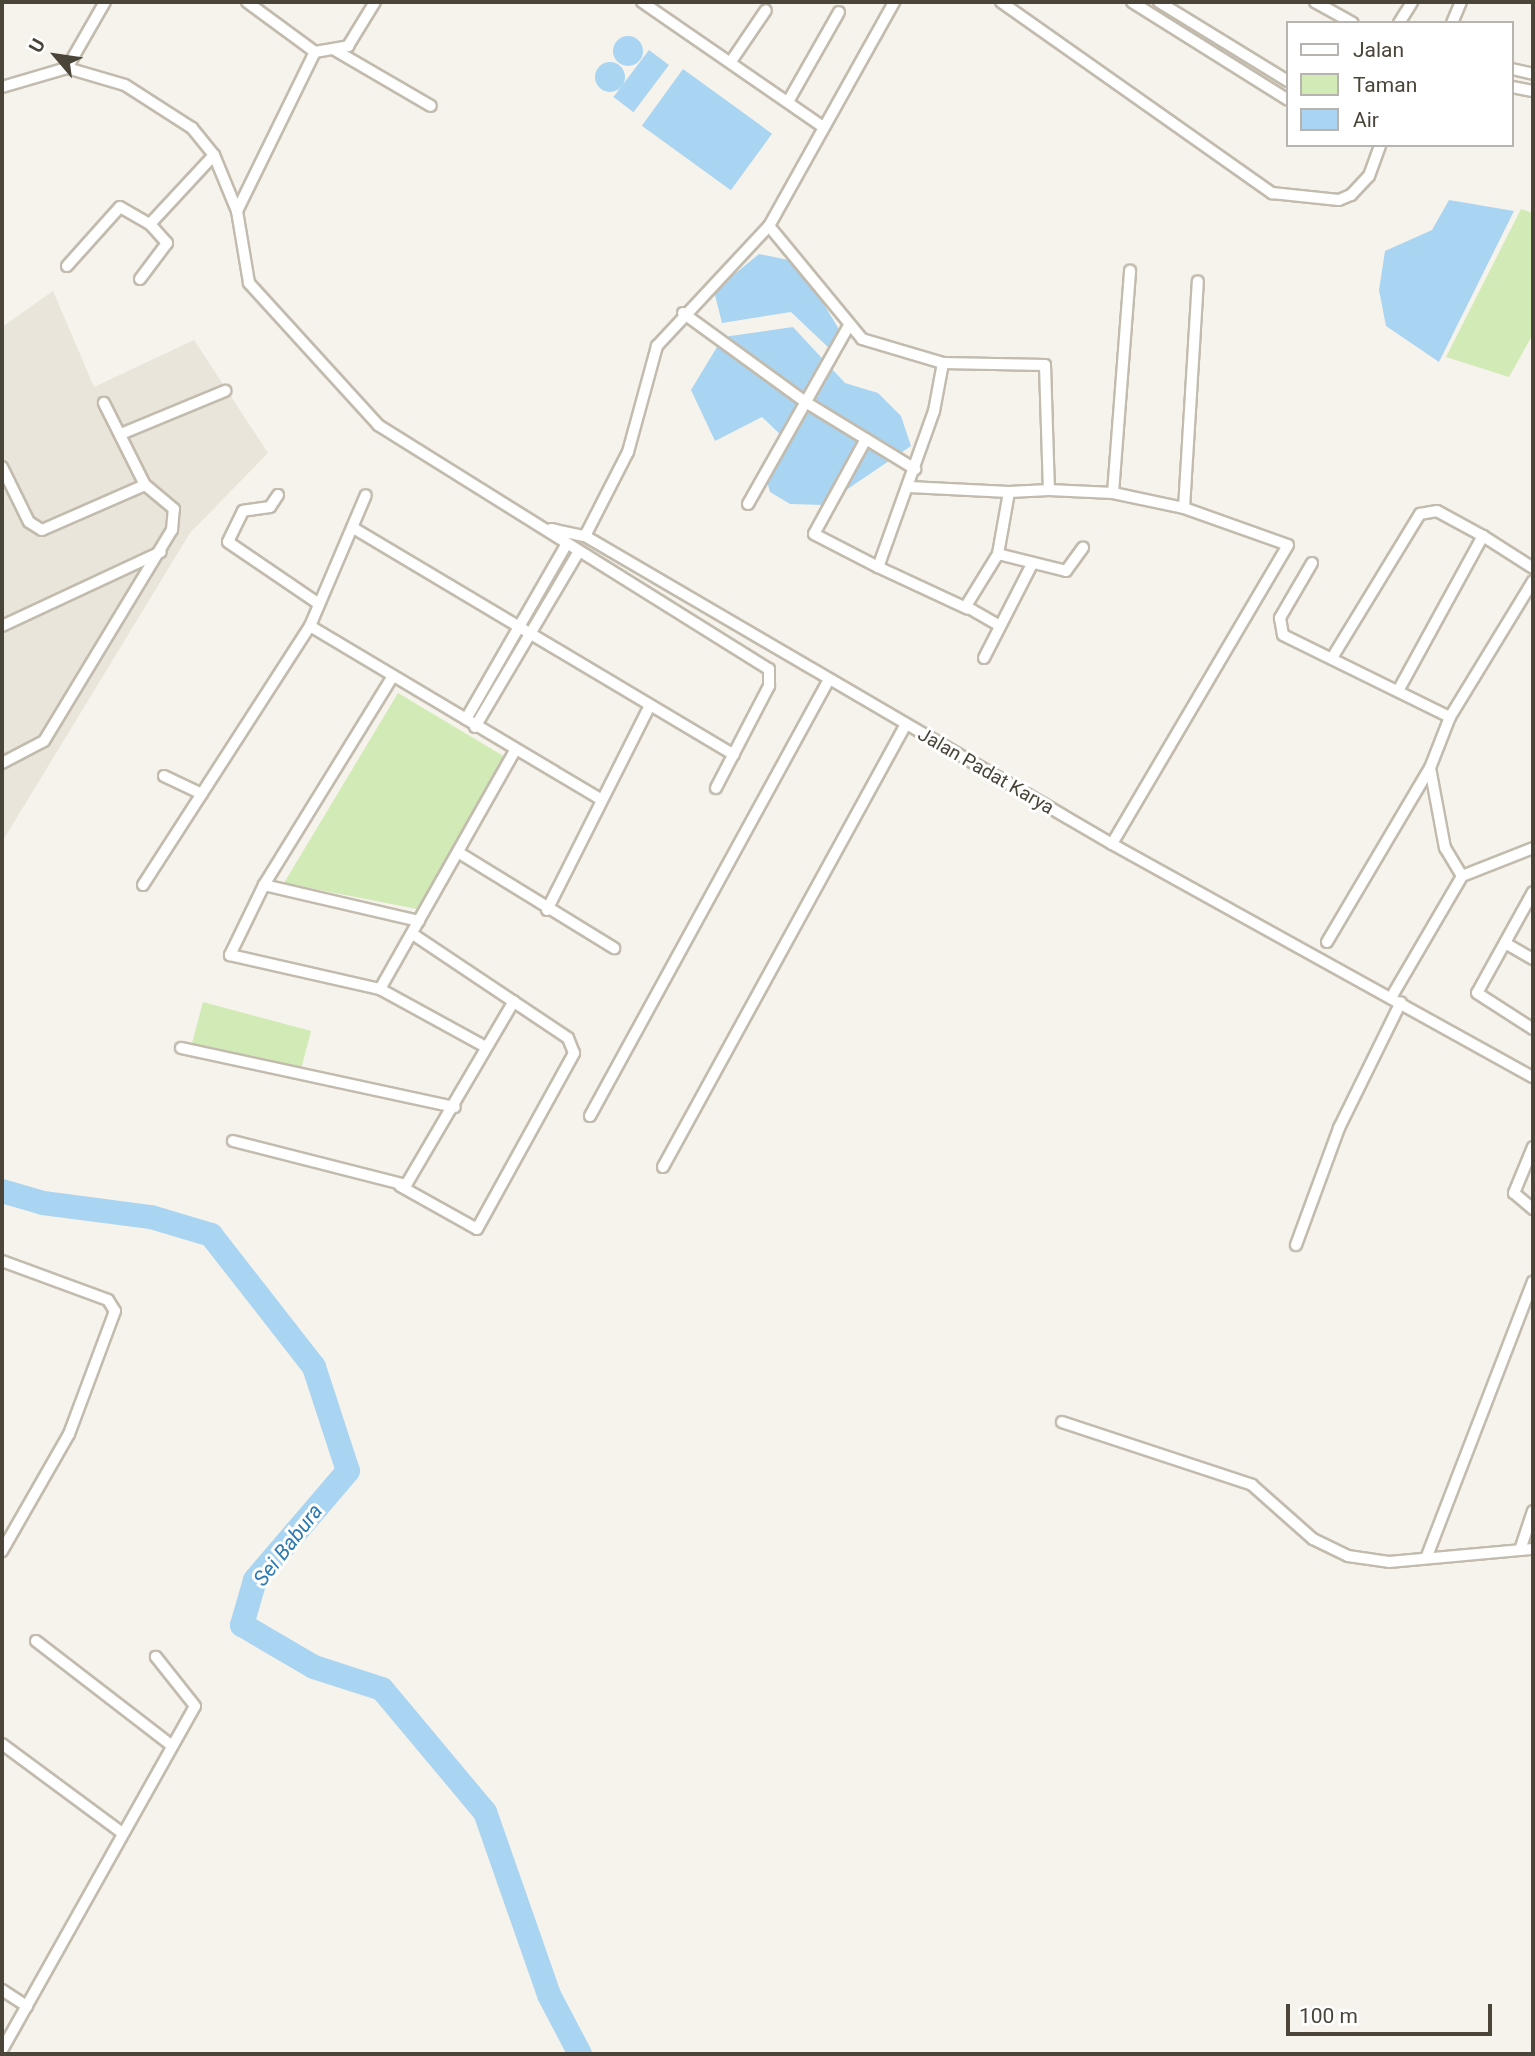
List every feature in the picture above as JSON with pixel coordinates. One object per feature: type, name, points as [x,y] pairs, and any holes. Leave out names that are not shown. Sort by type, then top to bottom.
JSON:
[{"type":"street","points":[[67,68],[105,2]]},
{"type":"street","points":[[247,2],[315,52],[352,42],[375,2]]},
{"type":"street","points":[[642,2],[732,60],[822,126]]},
{"type":"street","points":[[585,536],[628,452],[648,362],[683,313],[769,226],[822,126],[894,2]]},
{"type":"street","points":[[1001,2],[1272,193],[1339,200],[1351,195],[1369,176],[1379,147]]},
{"type":"street","points":[[1132,2],[1286,99]]},
{"type":"street","points":[[1159,2],[1286,80]]},
{"type":"street","points":[[1315,2],[1349,21]]},
{"type":"street","points":[[1400,21],[1412,2]]},
{"type":"street","points":[[1453,21],[1461,2]]},
{"type":"street","points":[[732,60],[766,10]]},
{"type":"street","points":[[789,100],[839,12]]},
{"type":"street","points":[[333,49],[432,106]]},
{"type":"street","points":[[237,211],[315,52]]},
{"type":"street","points":[[2,86],[67,68],[125,85],[159,104],[192,128],[214,155],[237,211],[249,283],[378,425],[551,529],[566,545],[769,669],[769,686],[716,788]]},
{"type":"street","points":[[1514,69],[1533,74]]},
{"type":"street","points":[[1514,87],[1533,91]]},
{"type":"street","points":[[150,224],[214,155]]},
{"type":"street","points":[[67,266],[120,207],[150,224],[167,243],[140,279]]},
{"type":"street","points":[[769,226],[848,327],[862,339],[943,363],[1045,366],[1049,490]]},
{"type":"street","points":[[1113,493],[1130,271]]},
{"type":"street","points":[[1184,509],[1198,281]]},
{"type":"street","points":[[683,313],[807,403],[915,469]]},
{"type":"street","points":[[748,505],[848,327]]},
{"type":"street","points":[[878,567],[915,469],[943,363]]},
{"type":"street","points":[[121,434],[225,391]]},
{"type":"street","points":[[2,763],[44,741],[161,552],[175,513],[145,485],[104,403]]},
{"type":"street","points":[[866,439],[814,534],[1000,626]]},
{"type":"street","points":[[2,467],[6,489],[32,526],[42,530],[145,485]]},
{"type":"street","points":[[909,487],[1113,493],[1184,509],[1288,545],[1112,844]]},
{"type":"street","points":[[968,609],[998,554],[1009,492]]},
{"type":"street","points":[[278,495],[270,507],[243,511],[228,542],[319,604]]},
{"type":"street","points":[[143,885],[310,626],[355,529],[366,495]]},
{"type":"street","points":[[1332,657],[1420,514],[1437,511],[1533,568]]},
{"type":"street","points":[[355,529],[734,755]]},
{"type":"street","name":"Jalan Padat Karya","points":[[551,529],[585,536],[1112,844],[1397,999],[1533,1077]]},
{"type":"street","points":[[1398,691],[1483,536]]},
{"type":"street","points":[[466,719],[566,545]]},
{"type":"street","points":[[998,554],[1066,571],[1083,548]]},
{"type":"street","points":[[475,727],[579,551]]},
{"type":"street","points":[[2,625],[161,552]]},
{"type":"street","points":[[1312,563],[1279,627],[1450,717]]},
{"type":"street","points":[[984,658],[1032,564]]},
{"type":"street","points":[[1327,942],[1430,768],[1450,717],[1533,581]]},
{"type":"street","points":[[310,626],[466,719],[475,727],[600,799]]},
{"type":"street","points":[[393,676],[264,885],[231,943],[232,957],[380,989],[484,1046]]},
{"type":"street","points":[[590,1116],[829,679]]},
{"type":"street","points":[[547,910],[600,799],[650,705]]},
{"type":"street","points":[[663,1167],[906,724]]},
{"type":"street","points":[[380,989],[461,854],[515,750]]},
{"type":"street","points":[[1430,768],[1445,848],[1462,876]]},
{"type":"street","points":[[164,776],[202,794]]},
{"type":"street","points":[[1296,1245],[1339,1128],[1397,999],[1462,876],[1533,848]]},
{"type":"street","points":[[461,854],[547,910],[614,948]]},
{"type":"street","points":[[264,885],[419,920]]},
{"type":"street","points":[[1533,892],[1478,997],[1533,1030]]},
{"type":"street","points":[[233,1142],[400,1186],[477,1229],[574,1053],[568,1038],[414,935]]},
{"type":"street","points":[[1505,943],[1533,959]]},
{"type":"street","points":[[400,1186],[455,1107],[484,1046],[514,1001]]},
{"type":"street","points":[[181,1048],[455,1107]]},
{"type":"street","points":[[1533,1147],[1514,1192],[1533,1209]]},
{"type":"street","points":[[2,1261],[108,1300],[116,1311],[69,1434],[2,1552]]},
{"type":"street","points":[[1427,1556],[1533,1282]]},
{"type":"street","points":[[1062,1422],[1252,1485],[1333,1550],[1389,1563],[1427,1556],[1485,1557],[1533,1549]]},
{"type":"street","points":[[1520,1550],[1533,1511]]},
{"type":"street","points":[[36,1641],[171,1745]]},
{"type":"street","points":[[2,2050],[121,1832],[196,1702],[156,1657]]},
{"type":"street","points":[[2,1744],[121,1832]]},
{"type":"street","points":[[2,1990],[27,2006]]},
{"type":"shaded area","points":[[53,291],[94,387],[194,340],[268,453],[190,533],[2,842],[2,327]]},
{"type":"green space","points":[[1521,209],[1533,213],[1533,334],[1509,377],[1446,357]]},
{"type":"green space","points":[[398,693],[505,757],[422,910],[284,883]]},
{"type":"green space","points":[[203,1002],[311,1031],[299,1075],[191,1046]]},
{"type":"water","points":[[628,36],[639,40],[643,51],[639,62],[628,66],[617,62],[613,51],[617,40]]},
{"type":"water","points":[[649,50],[669,65],[633,112],[613,97]]},
{"type":"water","points":[[610,62],[621,66],[625,77],[621,88],[610,92],[599,88],[595,77],[599,66]]},
{"type":"water","points":[[683,69],[772,134],[731,190],[642,126]]},
{"type":"water","points":[[1449,200],[1514,211],[1439,362],[1386,326],[1379,290],[1385,251],[1432,230]]},
{"type":"water","points":[[759,254],[798,262],[845,339],[831,350],[791,312],[722,323],[714,291]]},
{"type":"water","points":[[793,327],[845,383],[878,393],[901,416],[911,446],[824,505],[790,504],[770,492],[763,467],[784,438],[762,417],[715,441],[691,390],[723,337]]},
{"type":"waterway","name":"Sei Babura","points":[[2,1191],[43,1203],[151,1217],[211,1235],[314,1367],[348,1471],[255,1580],[242,1625],[314,1667],[382,1689],[485,1812],[549,1995],[580,2054]]}]
